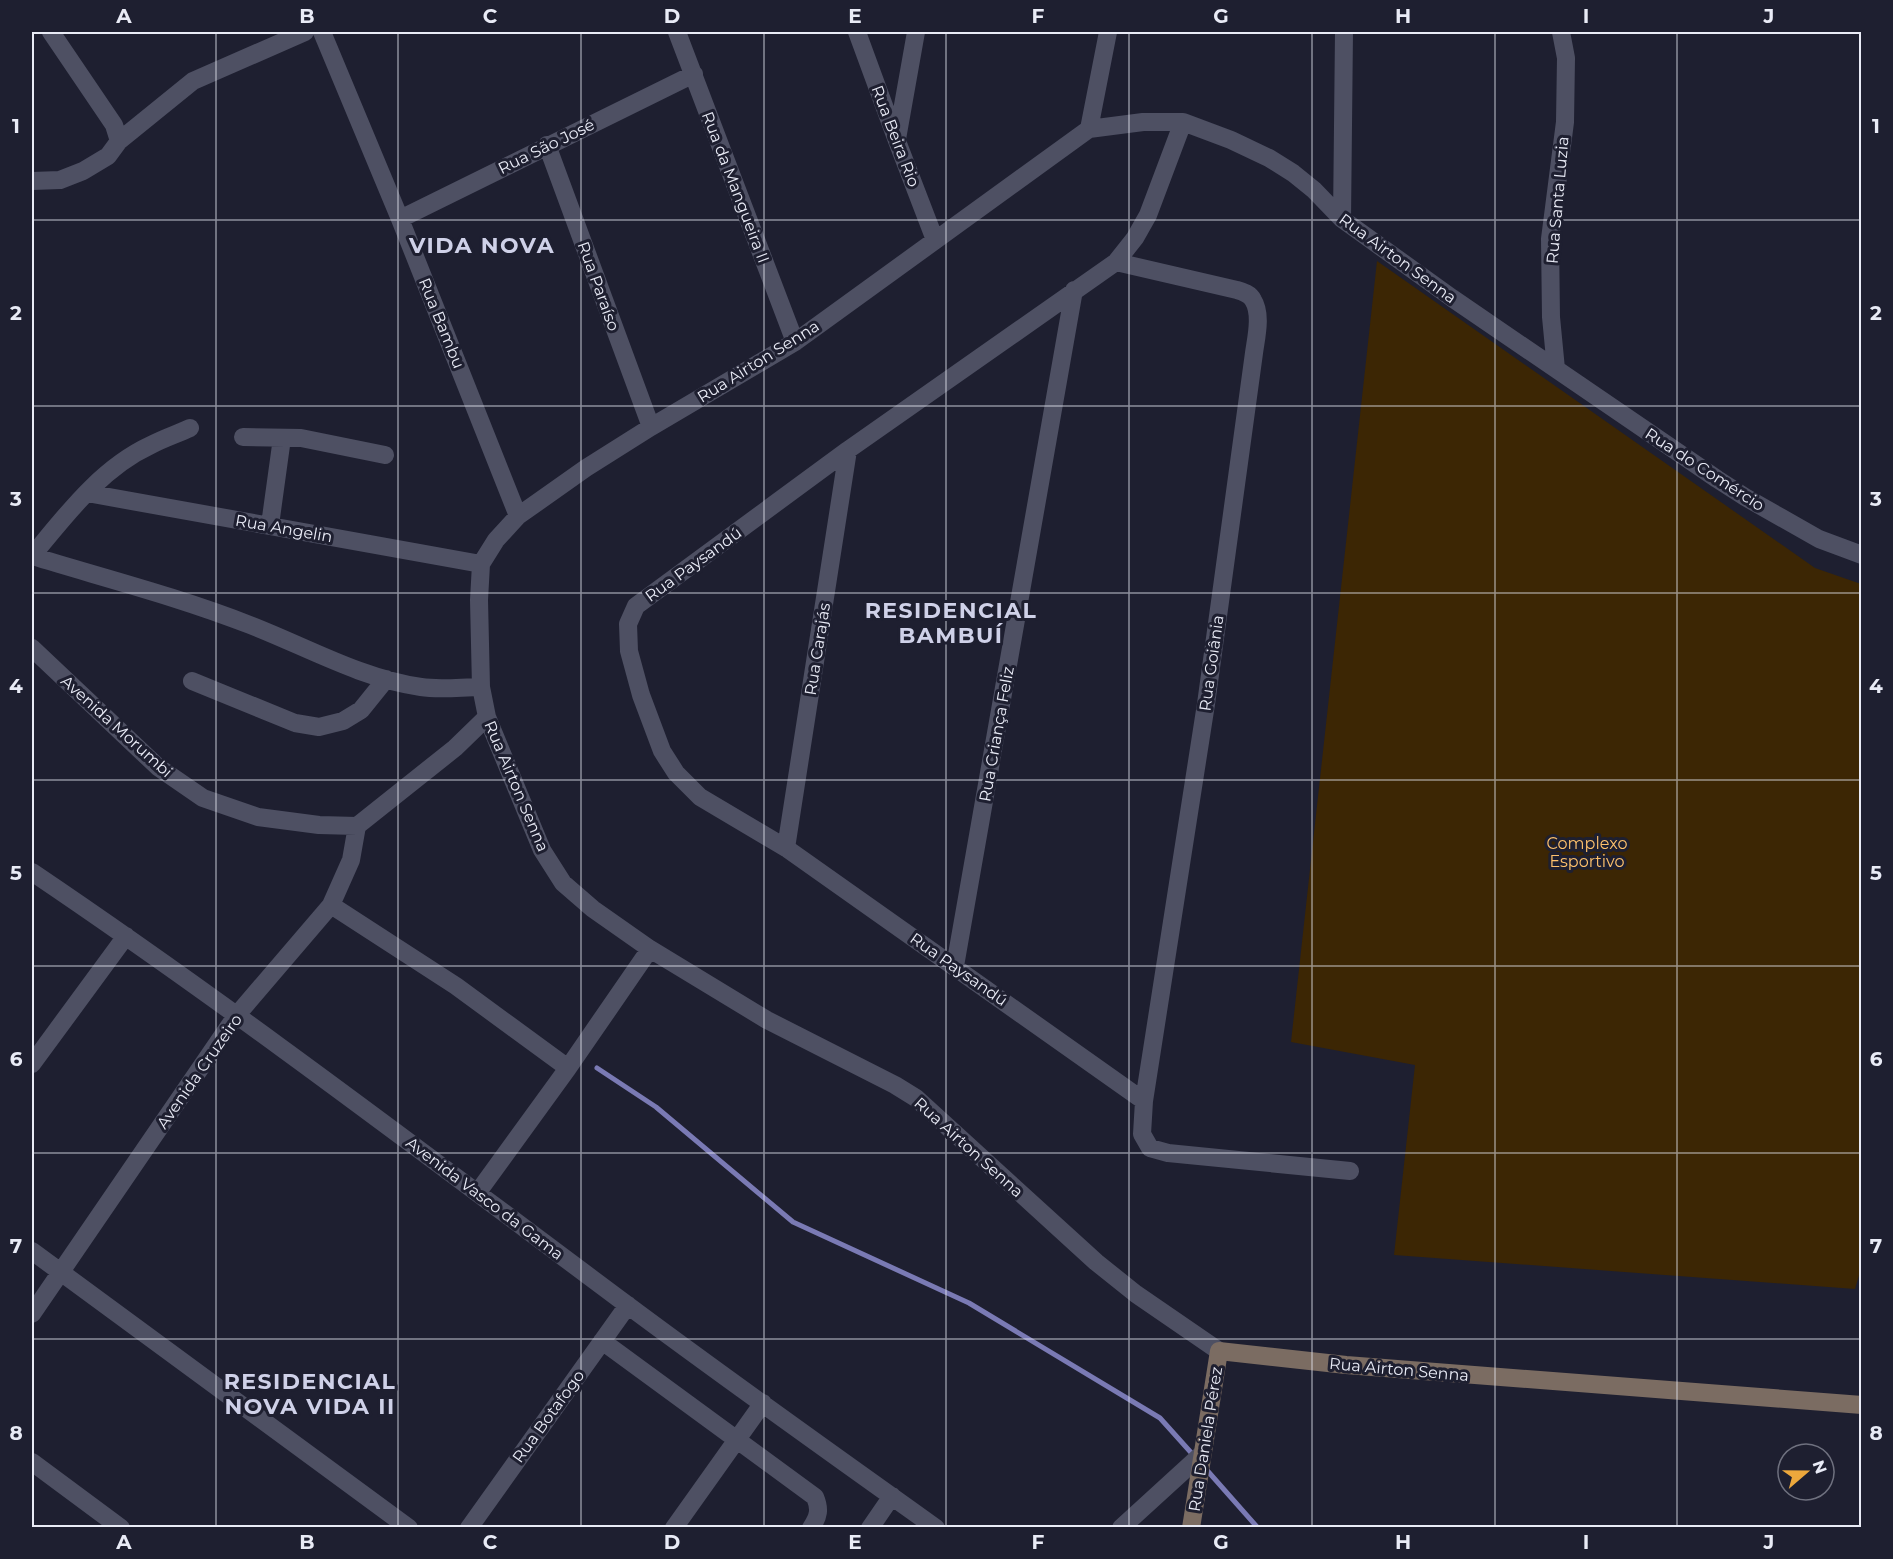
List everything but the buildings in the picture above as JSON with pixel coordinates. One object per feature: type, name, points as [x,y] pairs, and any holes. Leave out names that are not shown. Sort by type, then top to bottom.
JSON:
[{"type":"street","points":[[51,32],[114,125],[119,141]]},
{"type":"street","points":[[32,181],[60,180],[83,171],[108,156],[119,141],[193,81],[305,32]]},
{"type":"street","name":"Rua Bambu","points":[[322,32],[400,219],[518,516]]},
{"type":"street","name":"Rua da Mangueira II","points":[[677,32],[795,342]]},
{"type":"street","name":"Rua Beira Rio","points":[[857,32],[935,240]]},
{"type":"street","points":[[897,141],[916,32]]},
{"type":"street","points":[[1089,129],[1108,32]]},
{"type":"street","points":[[1342,219],[1344,32]]},
{"type":"street","name":"Rua Santa Luzia","points":[[1556,369],[1551,317],[1550,239],[1565,122],[1566,58],[1561,32]]},
{"type":"street","name":"Rua São José","points":[[400,219],[694,74]]},
{"type":"street","name":"Rua Airton Senna","points":[[1556,369],[1342,219],[1314,190],[1269,158],[1231,140],[1183,122],[1143,122],[1089,129],[795,342],[651,427],[586,468],[518,516],[496,540],[481,564],[479,600],[481,687],[488,717],[542,850],[563,883],[593,909],[650,949],[767,1020],[896,1085],[916,1098],[1096,1262],[1136,1294],[1219,1351],[1346,1365],[1862,1405]]},
{"type":"street","name":"Rua Paysandú","points":[[1144,1101],[786,848],[700,797],[676,773],[662,750],[641,695],[629,651],[628,624],[636,606],[848,450],[1116,262],[1135,238],[1148,215],[1183,122]]},
{"type":"street","name":"Rua Paraíso","points":[[547,145],[651,427]]},
{"type":"street","name":"Rua Goiânia","points":[[1116,262],[1248,294],[1256,308],[1257,327],[1208,692],[1144,1101],[1142,1134],[1150,1148],[1168,1153],[1350,1170]]},
{"type":"street","name":"Rua Criança Feliz","points":[[955,966],[1074,290]]},
{"type":"street","name":"Rua do Comércio","points":[[1556,369],[1744,497],[1819,539],[1862,555]]},
{"type":"street","points":[[190,429],[149,445],[116,467],[87,493],[32,556],[191,604],[250,625],[334,662],[386,679],[423,687],[481,687]]},
{"type":"street","points":[[243,437],[301,438],[385,455]]},
{"type":"street","points":[[270,525],[282,438]]},
{"type":"street","name":"Rua Carajás","points":[[786,848],[848,450]]},
{"type":"street","name":"Rua Angelin","points":[[87,493],[481,564]]},
{"type":"street","name":"Avenida Morumbi","points":[[32,648],[158,767],[203,798],[258,817],[319,825],[357,826]]},
{"type":"street","points":[[192,681],[295,723],[319,727],[342,721],[361,710],[386,679]]},
{"type":"street","points":[[357,826],[454,748],[488,717]]},
{"type":"street","name":"Avenida Cruzeiro","points":[[32,1314],[236,1016],[331,905],[351,860],[357,826]]},
{"type":"street","name":"Avenida Vasco da Gama","points":[[32,872],[126,936],[478,1192],[628,1305],[936,1527]]},
{"type":"street","points":[[331,905],[456,986],[568,1068]]},
{"type":"street","points":[[32,1064],[126,936]]},
{"type":"street","points":[[478,1192],[568,1068],[650,949]]},
{"type":"street","points":[[32,1251],[409,1527]]},
{"type":"street","name":"Rua Botafogo","points":[[469,1527],[628,1305]]},
{"type":"street","points":[[602,1341],[815,1497],[819,1507],[818,1518],[811,1527]]},
{"type":"street","name":"Rua Daniela Pérez","points":[[1191,1527],[1198,1462],[1219,1351]]},
{"type":"street","points":[[674,1527],[763,1403]]},
{"type":"street","points":[[32,1462],[121,1527]]},
{"type":"street","points":[[1121,1527],[1198,1462]]},
{"type":"street","points":[[870,1527],[892,1496]]},
{"type":"green space","name":"Complexo Esportivo","points":[[1377,261],[1815,568],[1861,584],[1862,1265],[1855,1289],[1394,1255],[1415,1065],[1291,1042]]},
{"type":"waterway","points":[[597,1068],[656,1107],[793,1222],[969,1303],[1160,1418],[1195,1457]]},
{"type":"waterway","points":[[1205,1468],[1258,1528]]},
{"type":"district","name":"VIDA NOVA","points":[[482,245]]},
{"type":"district","name":"RESIDENCIAL BAMBUÍ","points":[[951,622]]},
{"type":"district","name":"RESIDENCIAL NOVA VIDA II","points":[[310,1394]]}]
